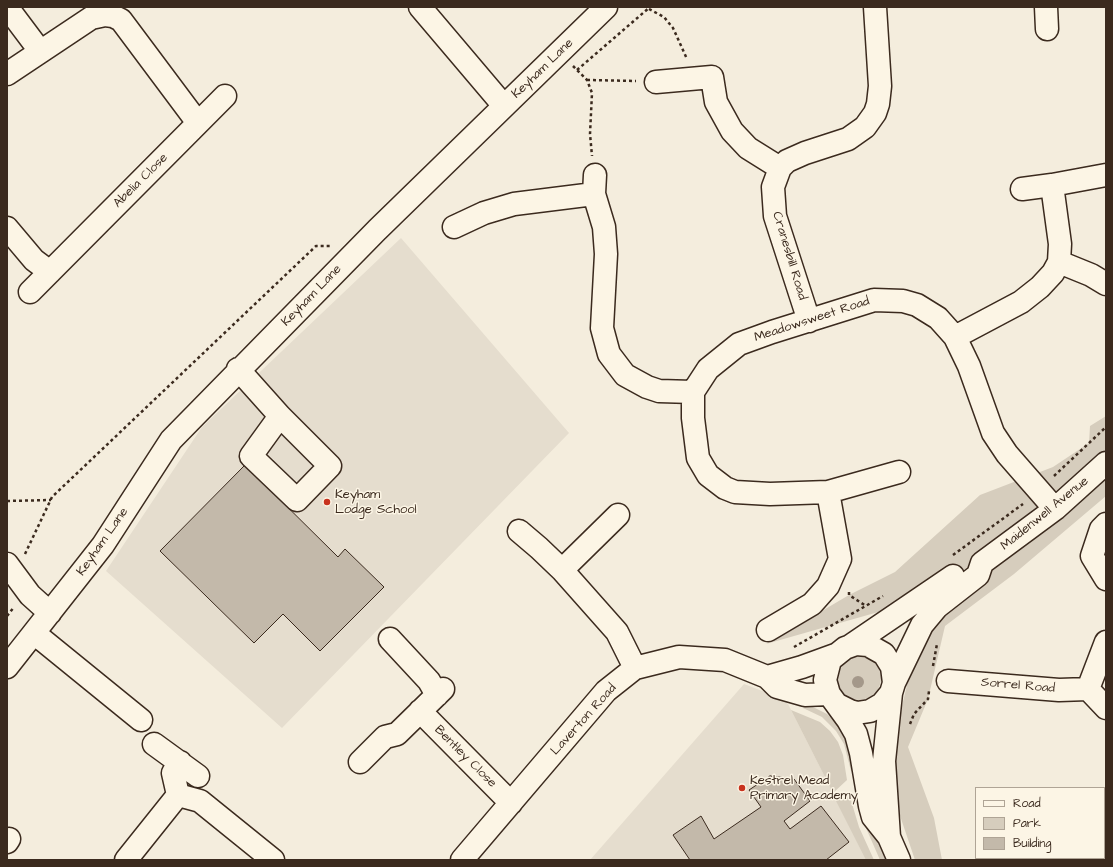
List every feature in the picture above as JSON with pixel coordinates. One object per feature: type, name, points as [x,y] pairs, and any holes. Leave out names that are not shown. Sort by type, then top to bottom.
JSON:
[{"type":"street","points":[[7,7],[40,51]]},
{"type":"street","points":[[420,7],[504,106]]},
{"type":"street","name":"Keyham Lane","points":[[7,667],[104,545],[171,440],[238,369],[606,7]]},
{"type":"street","points":[[656,82],[712,77],[716,102],[732,131],[748,148],[780,168],[787,161],[796,156],[848,139],[857,134],[865,127],[875,113],[878,104],[880,86],[875,7]]},
{"type":"street","points":[[1046,7],[1047,29]]},
{"type":"street","points":[[7,74],[91,18],[105,11],[121,20],[198,123]]},
{"type":"street","name":"Abelia Close","points":[[30,292],[225,96]]},
{"type":"street","name":"Cranesbill Road","points":[[780,168],[773,187],[775,216],[809,321]]},
{"type":"street","points":[[1022,189],[1106,175]]},
{"type":"street","points":[[454,227],[484,213],[508,206],[560,198],[594,184],[604,226],[606,254],[602,328],[609,354],[625,375],[647,388],[693,392],[693,418],[698,458],[705,471],[716,483],[735,492],[770,494],[828,492],[899,472]]},
{"type":"street","points":[[955,337],[1022,302],[1053,273],[1059,262],[1060,244],[1052,185]]},
{"type":"street","points":[[7,228],[34,260],[50,272]]},
{"type":"street","points":[[1059,262],[1091,275],[1106,284]]},
{"type":"street","name":"Meadowsweet Road","points":[[693,392],[708,369],[739,344],[860,303],[888,299],[903,301],[928,311],[938,318],[955,337],[969,366],[993,433],[1006,454],[1055,509]]},
{"type":"street","points":[[238,369],[280,416]]},
{"type":"street","name":"Maidenwell Avenue","points":[[899,860],[888,838],[874,817],[867,798],[858,740],[852,725],[833,699],[825,680],[830,660],[971,564],[982,563],[1055,509],[1106,463]]},
{"type":"street","points":[[768,630],[812,604],[828,586],[840,559],[828,492]]},
{"type":"street","points":[[562,570],[618,515]]},
{"type":"street","points":[[1106,524],[1101,529],[1092,556],[1106,579]]},
{"type":"street","points":[[519,531],[540,548],[562,570],[617,632],[635,668]]},
{"type":"street","points":[[15,560],[27,591],[50,613]]},
{"type":"street","name":"Maidenwell Avenue","points":[[833,699],[850,712],[870,711],[882,704],[892,688],[922,625],[937,607],[978,575],[982,563]]},
{"type":"street","points":[[34,633],[141,720]]},
{"type":"street","points":[[360,762],[385,737],[397,734],[440,692],[390,639]]},
{"type":"street","points":[[1106,642],[1088,689],[1106,708]]},
{"type":"street","name":"Maidenwell Avenue","points":[[843,650],[868,645],[884,654],[892,667],[892,688],[884,756],[888,838]]},
{"type":"street","points":[[767,677],[802,667],[843,650]]},
{"type":"street","name":"Laverton Road","points":[[462,860],[606,691],[635,668],[679,657],[725,660],[767,677],[777,687],[803,694],[833,699]]},
{"type":"street","name":"Sorrel Road","points":[[948,681],[1059,690],[1088,689]]},
{"type":"street","name":"Bentley Close","points":[[420,711],[511,803]]},
{"type":"street","points":[[154,744],[176,768],[198,776]]},
{"type":"street","points":[[126,860],[178,795],[176,768]]},
{"type":"street","points":[[178,795],[200,801],[273,860]]},
{"type":"path","points":[[577,70],[650,8],[664,17],[673,28],[693,78]]},
{"type":"path","points":[[594,184],[590,134],[592,93],[587,80],[656,82]]},
{"type":"path","points":[[15,560],[51,500],[181,373],[316,246],[336,246]]},
{"type":"path","points":[[952,556],[1022,505],[1106,427]]},
{"type":"path","points":[[7,501],[51,500]]},
{"type":"path","points":[[7,616],[27,591]]},
{"type":"path","points":[[866,606],[885,596]]},
{"type":"shaded area","name":"Keyham Lodge School","points":[[401,238],[569,433],[282,728],[106,571],[202,427]]},
{"type":"shaded area","name":"Kestrel Mead Primary Academy","points":[[744,684],[786,700],[867,860],[590,860]]},
{"type":"green space","points":[[1106,416],[1106,496],[1014,574],[945,626],[928,699],[908,747],[934,818],[942,860],[915,860],[895,801],[896,731],[913,660],[952,591],[766,644],[849,595],[895,572],[980,495],[1053,467],[1089,443],[1090,426]]},
{"type":"green space","points":[[859,656],[871,660],[877,666],[881,678],[877,690],[871,696],[859,700],[847,696],[841,690],[837,678],[841,666],[847,660]]},
{"type":"green space","points":[[805,703],[827,714],[839,725],[847,736],[858,770],[851,771],[844,744],[836,731],[822,717],[803,708]]},
{"type":"green space","points":[[791,710],[820,722],[830,731],[838,742],[843,755],[847,780],[833,793]]},
{"type":"green space","points":[[861,795],[869,822],[886,860],[880,860],[859,812],[855,796]]},
{"type":"green space","points":[[850,797],[859,827],[874,860],[866,860],[835,799]]},
{"type":"building","points":[[245,465],[338,557],[345,549],[384,587],[320,651],[283,614],[254,643],[160,551]]},
{"type":"building","points":[[770,776],[794,779],[810,801],[784,821],[790,829],[821,806],[849,842],[826,860],[690,860],[673,835],[701,816],[714,839],[761,807],[749,790]]},
{"type":"place","name":"Keyham Lodge School","points":[[327,502]]},
{"type":"place","name":"Kestrel Mead Primary Academy","points":[[742,788]]}]
